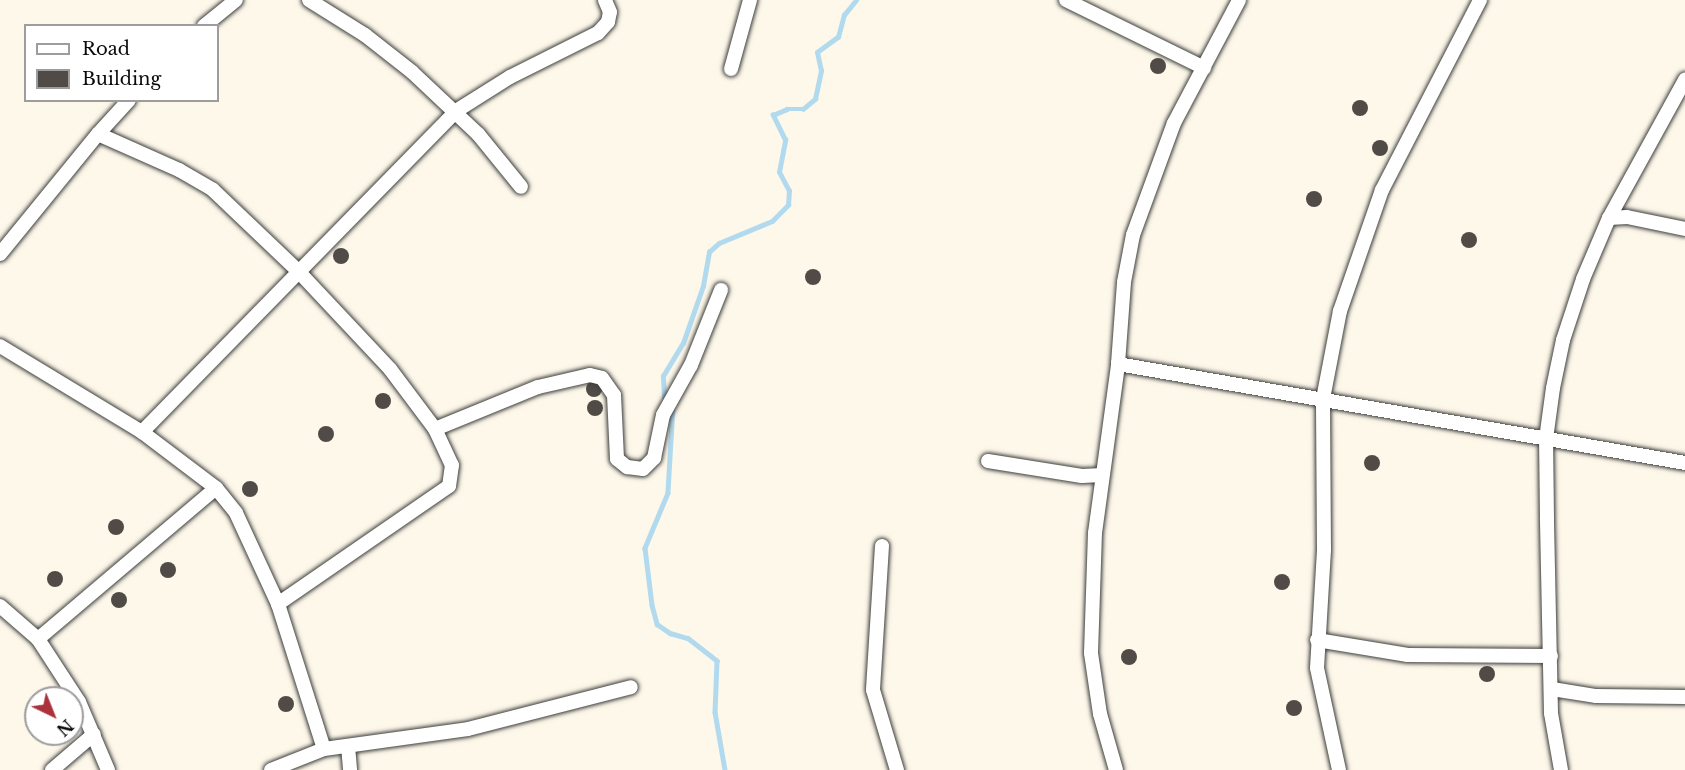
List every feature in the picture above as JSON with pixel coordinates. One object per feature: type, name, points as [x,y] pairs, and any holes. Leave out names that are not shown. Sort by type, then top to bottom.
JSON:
[{"type":"street","points":[[206,24],[236,0]]},
{"type":"street","points":[[309,0],[388,51],[456,111],[521,187]]},
{"type":"street","points":[[142,432],[456,111],[510,77],[598,33],[608,22],[610,12],[605,0]]},
{"type":"street","points":[[731,69],[750,0]]},
{"type":"street","points":[[1066,0],[1204,68]]},
{"type":"street","points":[[1116,770],[1100,714],[1091,653],[1095,534],[1118,364],[1124,282],[1133,235],[1173,123],[1239,0]]},
{"type":"street","points":[[1339,770],[1321,699],[1317,640],[1324,550],[1323,399],[1340,311],[1382,190],[1480,0]]},
{"type":"street","points":[[1561,770],[1555,744],[1552,689],[1546,439],[1563,340],[1583,279],[1609,218],[1685,80]]},
{"type":"street","points":[[0,254],[98,134],[127,102]]},
{"type":"street","points":[[98,134],[179,170],[213,190],[299,272],[390,369],[435,429],[452,465],[448,486],[278,604]]},
{"type":"street","points":[[1609,218],[1627,217],[1685,229]]},
{"type":"street","points":[[435,429],[538,387],[590,375],[602,378],[614,395],[617,459],[627,467],[643,469],[654,458],[663,415],[691,365],[721,290]]},
{"type":"street","points":[[0,346],[142,432],[216,488],[236,513],[278,604],[324,749]]},
{"type":"street","points":[[1118,364],[1685,463]]},
{"type":"street","points":[[988,461],[1082,476],[1102,475]]},
{"type":"street","points":[[38,639],[216,488]]},
{"type":"street","points":[[882,546],[873,690],[897,770]]},
{"type":"street","points":[[0,606],[38,639],[79,702],[108,770]]},
{"type":"street","points":[[1317,640],[1408,656],[1551,656]]},
{"type":"street","points":[[271,770],[324,749],[468,729],[631,687]]},
{"type":"street","points":[[1552,689],[1596,696],[1685,698]]},
{"type":"street","points":[[52,770],[94,734]]},
{"type":"street","points":[[348,746],[350,770]]},
{"type":"building","points":[[1155,58],[1161,58],[1166,66],[1164,72],[1155,74],[1150,69],[1150,63]]},
{"type":"building","points":[[1357,100],[1363,100],[1368,108],[1366,114],[1357,116],[1352,111],[1352,105]]},
{"type":"building","points":[[1377,140],[1383,140],[1388,148],[1386,154],[1377,156],[1372,151],[1372,145]]},
{"type":"building","points":[[1311,191],[1317,191],[1322,199],[1320,205],[1311,207],[1306,202],[1306,196]]},
{"type":"building","points":[[1466,232],[1472,232],[1477,240],[1475,246],[1466,248],[1461,243],[1461,237]]},
{"type":"building","points":[[338,248],[344,248],[349,256],[347,262],[338,264],[333,259],[333,253]]},
{"type":"building","points":[[810,269],[816,269],[821,277],[819,283],[810,285],[805,280],[805,274]]},
{"type":"building","points":[[594,381],[600,383],[602,389],[600,395],[594,397],[588,395],[586,389],[588,383]]},
{"type":"building","points":[[380,393],[386,393],[391,401],[389,407],[380,409],[375,404],[375,398]]},
{"type":"building","points":[[592,400],[598,400],[603,408],[601,414],[592,416],[587,411],[587,405]]},
{"type":"building","points":[[323,426],[329,426],[334,434],[332,440],[323,442],[318,437],[318,431]]},
{"type":"building","points":[[1369,455],[1375,455],[1380,463],[1378,469],[1369,471],[1364,466],[1364,460]]},
{"type":"building","points":[[247,481],[253,481],[258,489],[256,495],[247,497],[242,492],[242,486]]},
{"type":"building","points":[[113,519],[119,519],[124,527],[122,533],[113,535],[108,530],[108,524]]},
{"type":"building","points":[[165,562],[171,562],[176,570],[174,576],[165,578],[160,573],[160,567]]},
{"type":"building","points":[[52,571],[58,571],[63,579],[61,585],[52,587],[47,582],[47,576]]},
{"type":"building","points":[[1279,574],[1285,574],[1290,582],[1288,588],[1279,590],[1274,585],[1274,579]]},
{"type":"building","points":[[116,592],[122,592],[127,600],[125,606],[116,608],[111,603],[111,597]]},
{"type":"building","points":[[1126,649],[1132,649],[1137,657],[1135,663],[1126,665],[1121,660],[1121,654]]},
{"type":"building","points":[[1484,666],[1490,666],[1495,674],[1493,680],[1484,682],[1479,677],[1479,671]]},
{"type":"building","points":[[283,696],[289,696],[294,704],[292,710],[283,712],[278,707],[278,701]]},
{"type":"building","points":[[1291,700],[1297,700],[1302,708],[1300,714],[1291,716],[1286,711],[1286,705]]},
{"type":"waterway","points":[[664,397],[663,376],[683,343],[703,286],[709,252],[719,243],[772,221],[788,205],[789,191],[779,172],[785,140],[773,115],[787,109],[803,109],[815,99],[821,71],[817,52],[838,37],[844,15],[856,0]]},
{"type":"waterway","points":[[673,405],[668,493],[645,548],[652,605],[657,624],[670,633],[688,638],[717,661],[715,712],[725,770]]}]
